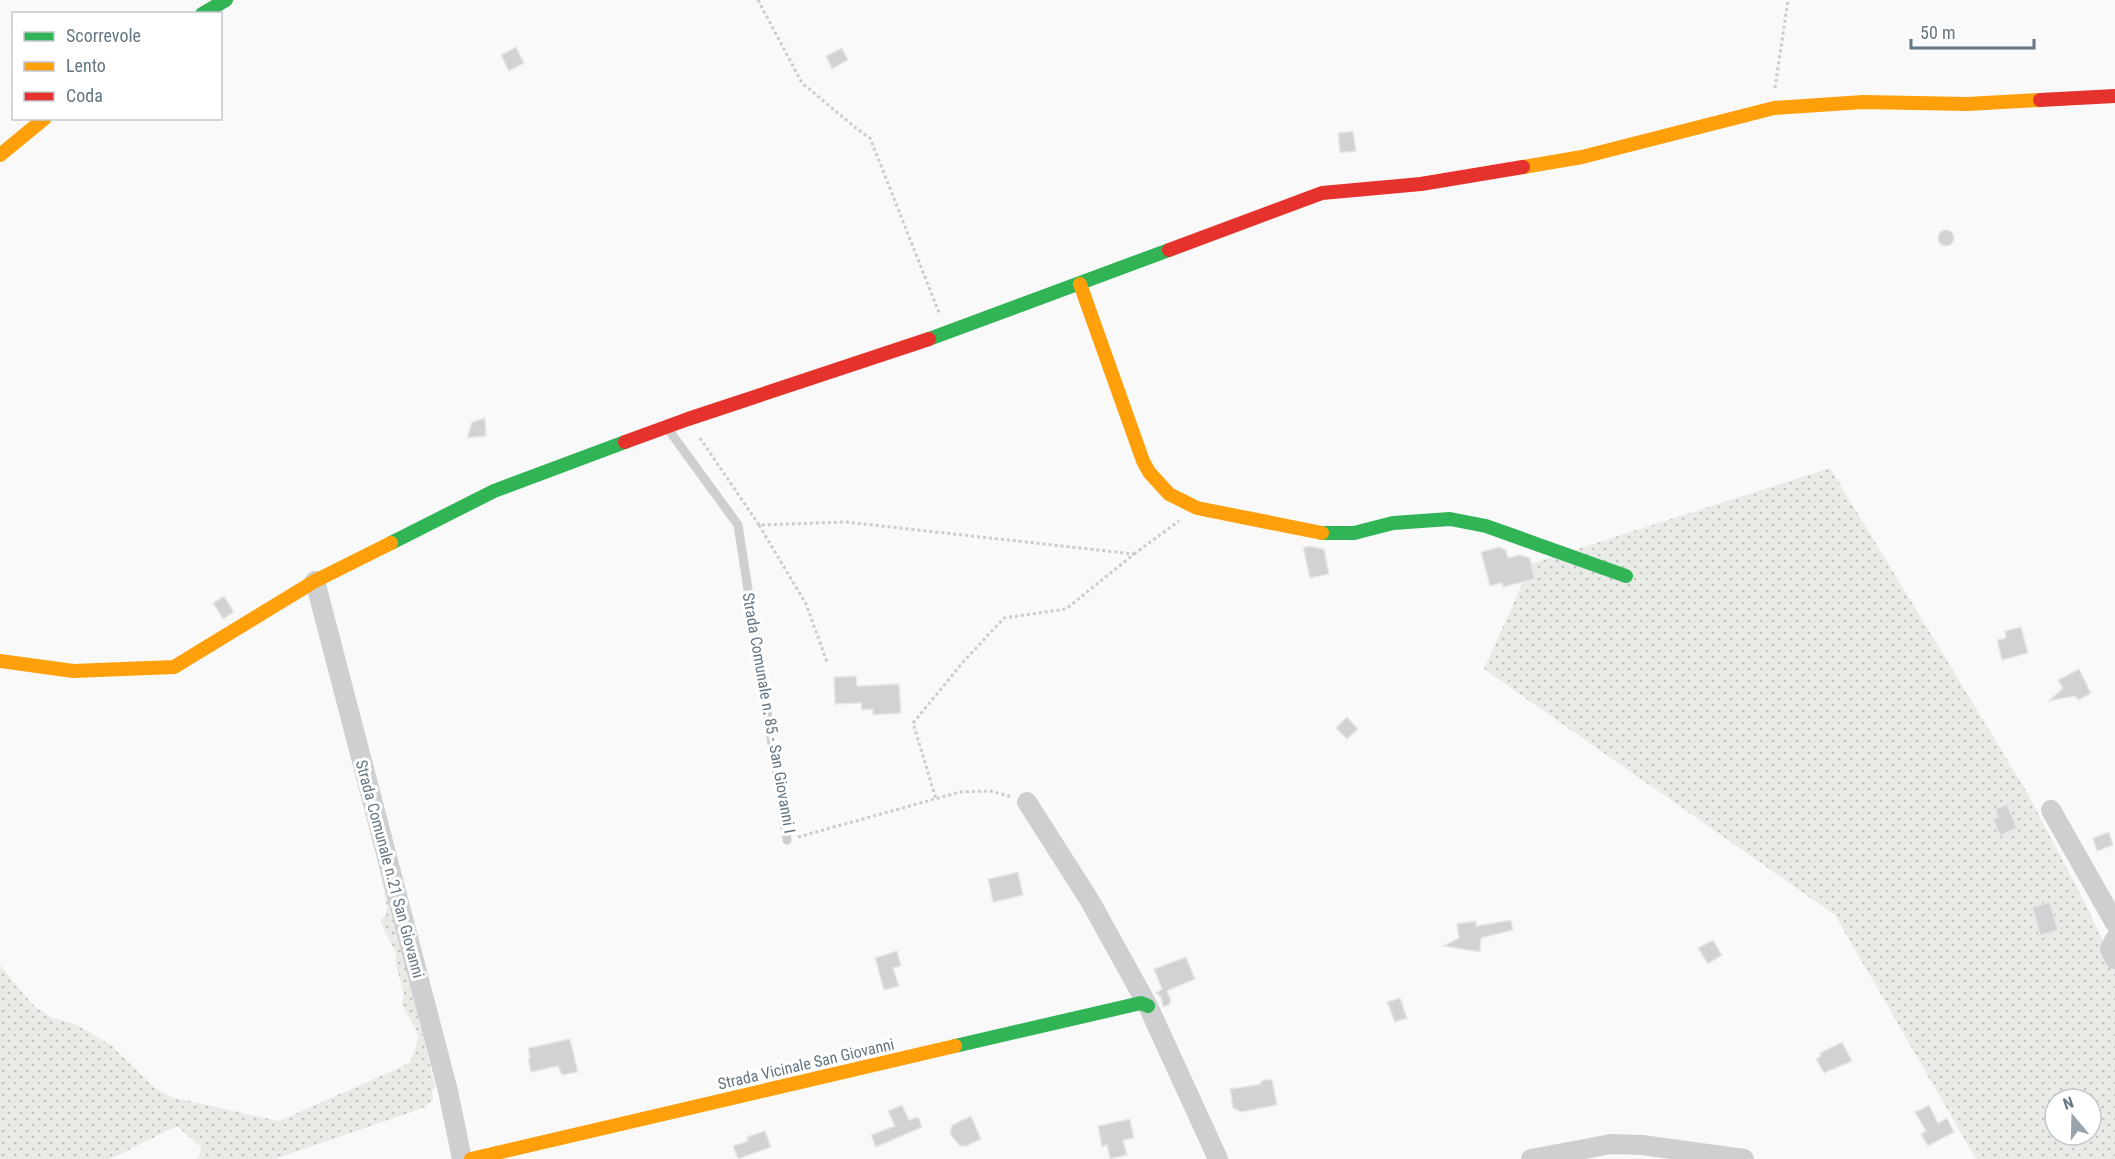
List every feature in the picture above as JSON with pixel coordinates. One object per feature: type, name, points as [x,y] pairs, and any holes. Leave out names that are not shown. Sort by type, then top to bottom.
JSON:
[{"type":"street","points":[[205,12],[226,0]]},
{"type":"street","points":[[0,661],[73,671],[174,667],[315,581],[494,491],[687,419],[945,334],[1322,193],[1421,184],[1582,157],[1774,108],[1863,102],[1967,104],[2115,96]]},
{"type":"street","points":[[0,155],[43,120]]},
{"type":"street","points":[[1080,284],[1143,461],[1149,472],[1169,494],[1197,508],[1324,533],[1354,533],[1394,523],[1450,519],[1486,525],[1626,576]]},
{"type":"street","name":"Strada Comunale n.21 San Giovanni","points":[[315,581],[448,1091],[462,1159]]},
{"type":"street","points":[[1027,802],[1090,901],[1148,1006],[1218,1159]]},
{"type":"street","points":[[2051,810],[2115,923]]},
{"type":"street","points":[[2115,939],[2110,949],[2115,959]]},
{"type":"street","name":"Strada Vicinale San Giovanni","points":[[471,1159],[1141,1003],[1148,1006]]},
{"type":"street","points":[[1531,1159],[1611,1144],[1642,1144],[1744,1159]]},
{"type":"lane","name":"Strada Comunale n. 85 - San Giovanni I","points":[[667,428],[738,525],[788,840]]},
{"type":"path","points":[[758,0],[802,83],[856,129],[870,138],[945,334]]},
{"type":"path","points":[[1774,108],[1775,78],[1788,0]]},
{"type":"path","points":[[687,419],[759,525],[806,604],[826,662]]},
{"type":"path","points":[[936,799],[913,723],[964,661],[1004,618],[1066,609],[1134,554],[1197,508]]},
{"type":"path","points":[[759,525],[846,522],[1134,554]]},
{"type":"path","name":"Strada Comunale n. 85 - San Giovanni I","points":[[788,840],[960,792],[991,791],[1027,802]]},
{"type":"shaded area","points":[[1830,468],[2028,794],[2085,903],[2115,967],[2115,1159],[1976,1159],[1835,915],[1484,669],[1531,564]]},
{"type":"shaded area","points":[[362,772],[435,1087],[432,1092],[433,1101],[423,1108],[275,1159],[198,1159],[202,1148],[177,1126],[110,1159],[0,1159],[0,965],[33,1005],[52,1018],[75,1024],[111,1045],[155,1088],[171,1097],[279,1121],[410,1063],[418,1040],[417,1031],[402,1005],[404,994],[396,965],[396,953],[381,919],[386,915],[387,908]]},
{"type":"building","points":[[516,47],[524,63],[509,71],[501,55]]},
{"type":"building","points":[[842,48],[848,60],[832,69],[826,56]]},
{"type":"building","points":[[1353,131],[1356,151],[1340,153],[1338,133]]},
{"type":"building","points":[[1946,230],[1952,232],[1954,238],[1952,244],[1946,246],[1940,244],[1938,238],[1940,232]]},
{"type":"building","points":[[485,418],[486,436],[467,438],[472,422]]},
{"type":"building","points":[[1309,546],[1324,549],[1329,574],[1310,578],[1303,548]]},
{"type":"building","points":[[1499,547],[1506,550],[1508,558],[1520,555],[1530,558],[1535,579],[1503,587],[1502,583],[1490,586],[1481,552]]},
{"type":"building","points":[[224,596],[234,612],[223,619],[213,603]]},
{"type":"building","points":[[2021,627],[2028,653],[2002,660],[1997,640],[2006,638],[2005,631]]},
{"type":"building","points":[[2079,669],[2091,693],[2079,700],[2075,696],[2049,701],[2063,688],[2058,680]]},
{"type":"building","points":[[856,676],[857,686],[899,684],[901,713],[873,715],[873,709],[862,710],[861,703],[835,704],[834,677]]},
{"type":"building","points":[[1347,717],[1358,729],[1347,739],[1336,728]]},
{"type":"building","points":[[2007,804],[2017,828],[2000,836],[1993,819],[1998,817],[1995,809]]},
{"type":"building","points":[[2109,832],[2113,845],[2097,851],[2093,838]]},
{"type":"building","points":[[1018,872],[1023,895],[993,902],[988,879]]},
{"type":"building","points":[[2050,902],[2058,930],[2040,936],[2032,907]]},
{"type":"building","points":[[1511,920],[1513,930],[1481,938],[1480,952],[1443,946],[1459,938],[1457,924],[1476,921],[1476,926]]},
{"type":"building","points":[[1713,940],[1722,955],[1708,964],[1698,948]]},
{"type":"building","points":[[897,951],[901,966],[893,968],[899,986],[884,990],[875,958]]},
{"type":"building","points":[[1186,957],[1195,979],[1167,991],[1171,1000],[1169,1005],[1163,1007],[1161,997],[1156,993],[1162,989],[1154,969]]},
{"type":"building","points":[[1400,998],[1407,1018],[1395,1022],[1387,1002]]},
{"type":"building","points":[[570,1039],[578,1072],[562,1075],[558,1066],[531,1072],[528,1048]]},
{"type":"building","points":[[1842,1042],[1852,1061],[1824,1073],[1816,1059],[1821,1056],[1820,1053]]},
{"type":"building","points":[[1272,1079],[1277,1105],[1241,1112],[1233,1108],[1230,1089],[1261,1084],[1261,1081]]},
{"type":"building","points":[[902,1105],[909,1120],[918,1117],[922,1127],[876,1147],[871,1135],[895,1126],[888,1111]]},
{"type":"building","points":[[1929,1105],[1938,1123],[1947,1118],[1954,1132],[1928,1146],[1921,1134],[1926,1131],[1915,1112]]},
{"type":"building","points":[[971,1116],[981,1139],[967,1146],[960,1146],[950,1134],[952,1125]]},
{"type":"building","points":[[1130,1119],[1134,1138],[1123,1140],[1127,1155],[1110,1159],[1107,1145],[1102,1147],[1098,1126]]},
{"type":"building","points":[[765,1131],[771,1147],[738,1159],[733,1146],[748,1141],[747,1137]]},
{"type":"traffic: fast","points":[[205,12],[226,0]]},
{"type":"traffic: fast","points":[[929,339],[1169,250]]},
{"type":"traffic: fast","points":[[391,543],[494,491],[625,442]]},
{"type":"traffic: fast","points":[[1322,533],[1354,533],[1393,523],[1450,519],[1486,526],[1626,576]]},
{"type":"traffic: fast","points":[[955,1046],[1141,1003],[1148,1006]]},
{"type":"traffic: slow","points":[[1523,167],[1582,157],[1774,108],[1863,102],[1967,104],[2040,100]]},
{"type":"traffic: slow","points":[[0,155],[43,120]]},
{"type":"traffic: slow","points":[[1080,284],[1143,461],[1149,472],[1169,494],[1197,508],[1322,533]]},
{"type":"traffic: slow","points":[[0,661],[73,671],[174,667],[315,581],[391,543]]},
{"type":"traffic: slow","points":[[471,1159],[955,1046]]},
{"type":"traffic: jam","points":[[2040,100],[2115,96]]},
{"type":"traffic: jam","points":[[1169,250],[1322,193],[1421,184],[1523,167]]},
{"type":"traffic: jam","points":[[625,442],[929,339]]}]
